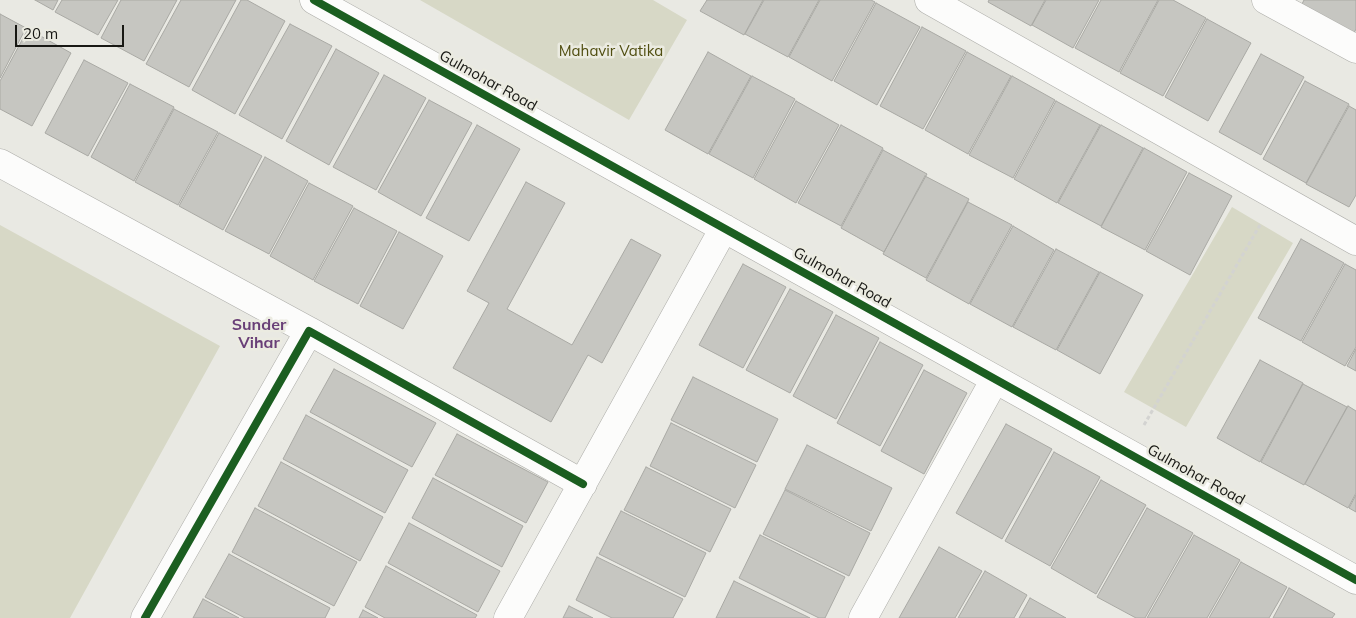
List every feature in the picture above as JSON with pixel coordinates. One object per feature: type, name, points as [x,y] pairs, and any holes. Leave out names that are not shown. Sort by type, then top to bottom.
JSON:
[{"type":"street","name":"Gulmohar Road","points":[[314,0],[358,10],[724,228],[1356,580]]},
{"type":"street","points":[[929,0],[1356,241]]},
{"type":"street","points":[[1266,0],[1356,50]]},
{"type":"street","points":[[0,163],[309,331],[583,484]]},
{"type":"street","points":[[508,618],[724,228]]},
{"type":"street","points":[[145,618],[309,331]]},
{"type":"street","points":[[864,618],[995,379]]},
{"type":"path","points":[[1128,452],[1277,196]]},
{"type":"green space","name":"Mahavir Vatika","points":[[420,0],[653,0],[687,20],[629,120]]},
{"type":"green space","points":[[1232,207],[1293,243],[1186,427],[1124,392]]},
{"type":"green space","points":[[0,225],[220,346],[70,618],[0,618]]},
{"type":"building","points":[[35,0],[58,0],[53,10]]},
{"type":"building","points":[[62,0],[118,0],[98,35],[55,12]]},
{"type":"building","points":[[121,0],[177,0],[144,61],[101,38]]},
{"type":"building","points":[[181,0],[236,0],[189,87],[146,64]]},
{"type":"building","points":[[241,0],[247,0],[285,21],[235,114],[192,90]]},
{"type":"building","points":[[707,0],[763,0],[744,35],[700,11]]},
{"type":"building","points":[[764,0],[819,0],[788,57],[745,34]]},
{"type":"building","points":[[820,0],[871,0],[875,2],[832,81],[789,57]]},
{"type":"building","points":[[989,0],[1045,0],[1031,26],[988,2]]},
{"type":"building","points":[[1046,0],[1099,0],[1073,48],[1032,25]]},
{"type":"building","points":[[1101,0],[1158,0],[1119,72],[1075,48]]},
{"type":"building","points":[[1159,0],[1173,0],[1206,18],[1163,96],[1120,73]]},
{"type":"building","points":[[1304,0],[1356,0],[1356,29],[1354,33],[1302,4]]},
{"type":"building","points":[[876,3],[920,27],[877,105],[834,81]]},
{"type":"building","points":[[0,14],[26,28],[0,78]]},
{"type":"building","points":[[1207,19],[1251,43],[1208,121],[1165,97]]},
{"type":"building","points":[[290,24],[332,46],[282,139],[239,115]]},
{"type":"building","points":[[922,27],[966,51],[923,129],[880,106]]},
{"type":"building","points":[[28,29],[71,53],[32,126],[0,109],[0,81]]},
{"type":"building","points":[[336,49],[379,73],[329,165],[286,141]]},
{"type":"building","points":[[708,52],[751,76],[708,154],[665,130]]},
{"type":"building","points":[[967,52],[1011,76],[968,154],[925,130]]},
{"type":"building","points":[[1261,54],[1304,77],[1261,155],[1219,132]]},
{"type":"building","points":[[84,60],[128,83],[88,156],[45,133]]},
{"type":"building","points":[[384,75],[426,98],[376,190],[333,167]]},
{"type":"building","points":[[752,76],[795,99],[753,178],[709,154]]},
{"type":"building","points":[[1012,76],[1055,100],[1013,178],[969,155]]},
{"type":"building","points":[[1305,81],[1349,104],[1306,183],[1263,159]]},
{"type":"building","points":[[130,84],[174,107],[134,181],[91,157]]},
{"type":"building","points":[[429,100],[472,123],[421,216],[378,192]]},
{"type":"building","points":[[796,101],[839,125],[796,203],[754,179]]},
{"type":"building","points":[[1056,101],[1100,125],[1057,203],[1014,179]]},
{"type":"building","points":[[1349,106],[1356,110],[1356,195],[1349,207],[1306,184]]},
{"type":"building","points":[[174,109],[218,132],[178,205],[135,182]]},
{"type":"building","points":[[477,125],[520,149],[469,241],[426,218]]},
{"type":"building","points":[[841,125],[883,148],[841,226],[798,203]]},
{"type":"building","points":[[1101,125],[1143,148],[1101,226],[1058,203]]},
{"type":"building","points":[[219,133],[262,156],[223,230],[179,206]]},
{"type":"building","points":[[1144,148],[1187,172],[1145,250],[1101,227]]},
{"type":"building","points":[[883,150],[927,174],[884,252],[841,228]]},
{"type":"building","points":[[265,157],[308,181],[269,254],[225,231]]},
{"type":"building","points":[[1189,173],[1232,196],[1190,275],[1146,251]]},
{"type":"building","points":[[925,176],[969,199],[926,278],[883,254]]},
{"type":"building","points":[[526,182],[565,203],[507,309],[572,345],[631,239],[661,255],[602,363],[588,355],[551,422],[453,368],[489,303],[467,291]]},
{"type":"building","points":[[309,183],[353,206],[313,280],[270,256]]},
{"type":"building","points":[[968,202],[1012,225],[969,304],[926,280]]},
{"type":"building","points":[[354,208],[397,231],[358,304],[314,281]]},
{"type":"building","points":[[1013,226],[1054,250],[1012,327],[970,304]]},
{"type":"building","points":[[399,232],[443,256],[403,329],[360,306]]},
{"type":"building","points":[[1301,239],[1344,263],[1301,341],[1258,318]]},
{"type":"building","points":[[1056,249],[1099,272],[1056,350],[1013,327]]},
{"type":"building","points":[[743,264],[786,287],[743,368],[699,345]]},
{"type":"building","points":[[1345,264],[1356,270],[1356,347],[1345,366],[1302,342]]},
{"type":"building","points":[[1100,272],[1143,295],[1100,374],[1057,350]]},
{"type":"building","points":[[790,289],[833,312],[790,393],[746,370]]},
{"type":"building","points":[[836,315],[879,338],[836,419],[793,396]]},
{"type":"building","points":[[880,342],[923,365],[880,446],[837,423]]},
{"type":"building","points":[[1356,349],[1356,371],[1347,366]]},
{"type":"building","points":[[1260,360],[1303,383],[1260,462],[1217,438]]},
{"type":"building","points":[[334,369],[436,423],[412,467],[310,412]]},
{"type":"building","points":[[924,370],[967,393],[924,474],[881,451]]},
{"type":"building","points":[[693,377],[778,419],[757,462],[671,420]]},
{"type":"building","points":[[1303,384],[1347,407],[1304,485],[1261,462]]},
{"type":"building","points":[[1348,406],[1356,411],[1356,493],[1348,508],[1305,484]]},
{"type":"building","points":[[306,415],[408,470],[385,513],[283,459]]},
{"type":"building","points":[[671,423],[756,465],[735,508],[650,466]]},
{"type":"building","points":[[1006,424],[1052,449],[1002,539],[956,513]]},
{"type":"building","points":[[457,434],[548,482],[526,523],[435,475]]},
{"type":"building","points":[[807,445],[892,488],[871,531],[785,489]]},
{"type":"building","points":[[1054,452],[1100,477],[1050,566],[1005,541]]},
{"type":"building","points":[[281,462],[383,517],[360,561],[258,506]]},
{"type":"building","points":[[646,467],[731,509],[710,552],[624,510]]},
{"type":"building","points":[[433,478],[523,526],[502,567],[412,518]]},
{"type":"building","points":[[1101,480],[1146,505],[1096,594],[1051,568]]},
{"type":"building","points":[[785,490],[870,533],[849,576],[763,534]]},
{"type":"building","points":[[1356,495],[1356,512],[1349,508]]},
{"type":"building","points":[[255,508],[357,562],[334,606],[232,552]]},
{"type":"building","points":[[1147,508],[1193,533],[1145,618],[1136,618],[1097,597]]},
{"type":"building","points":[[621,511],[706,553],[685,597],[599,554]]},
{"type":"building","points":[[409,523],[500,571],[478,612],[388,563]]},
{"type":"building","points":[[760,535],[845,577],[825,618],[819,618],[739,578]]},
{"type":"building","points":[[1194,535],[1240,560],[1207,618],[1147,618]]},
{"type":"building","points":[[939,547],[982,571],[955,618],[899,618]]},
{"type":"building","points":[[229,554],[330,608],[325,618],[245,618],[205,597]]},
{"type":"building","points":[[597,557],[683,599],[673,618],[612,618],[576,600]]},
{"type":"building","points":[[1241,562],[1287,587],[1269,618],[1209,618]]},
{"type":"building","points":[[386,566],[477,615],[475,618],[385,618],[365,607]]},
{"type":"building","points":[[985,571],[1027,595],[1014,618],[958,618]]},
{"type":"building","points":[[734,581],[810,618],[716,618]]},
{"type":"building","points":[[1289,588],[1335,614],[1332,618],[1273,618]]},
{"type":"building","points":[[1030,598],[1066,618],[1019,618]]},
{"type":"building","points":[[203,599],[239,618],[193,618]]},
{"type":"building","points":[[569,606],[593,618],[563,618]]},
{"type":"building","points":[[363,610],[378,618],[359,618]]},
{"type":"cycle path","points":[[314,0],[1356,580]]},
{"type":"cycle path","points":[[145,618],[309,331],[583,484]]},
{"type":"district","name":"Sunder Vihar","points":[[259,334]]}]
